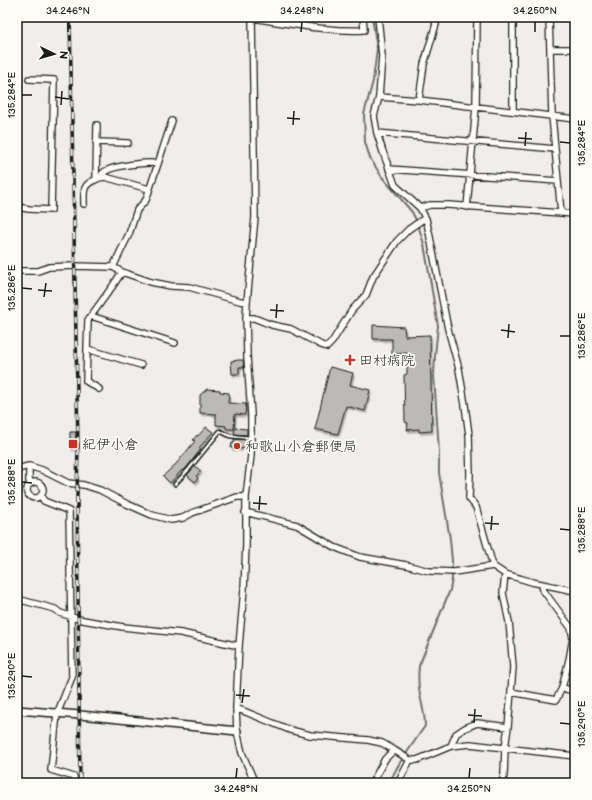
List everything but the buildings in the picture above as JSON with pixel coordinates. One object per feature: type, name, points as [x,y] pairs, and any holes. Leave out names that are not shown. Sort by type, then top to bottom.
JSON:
[{"type":"street","points":[[255,783],[242,753],[237,731],[236,708],[239,646],[244,590],[246,497],[251,455],[246,318],[255,217],[252,17],[314,27],[351,31],[364,30],[363,17]]},
{"type":"street","points":[[378,17],[382,56],[379,97],[374,116],[383,152],[395,185],[420,208],[424,219],[448,329],[459,369],[465,405],[470,474],[469,498],[476,507],[494,566],[505,574],[575,591]]},
{"type":"street","points":[[418,100],[424,64],[436,24],[433,17]]},
{"type":"street","points":[[467,207],[476,107],[478,17]]},
{"type":"street","points":[[513,17],[513,111]]},
{"type":"street","points":[[549,17],[552,116],[561,214]]},
{"type":"street","points":[[551,49],[575,49]]},
{"type":"street","points":[[17,207],[51,210],[54,80],[29,79]]},
{"type":"street","points":[[379,97],[575,118]]},
{"type":"street","points":[[113,267],[129,234],[137,210],[145,202],[172,120]]},
{"type":"street","points":[[97,125],[96,142],[98,178]]},
{"type":"street","points":[[378,133],[555,149]]},
{"type":"street","points":[[96,142],[128,143]]},
{"type":"street","points":[[98,178],[103,172],[119,166],[152,163],[158,164]]},
{"type":"street","points":[[389,169],[558,181]]},
{"type":"street","points":[[84,204],[84,188],[88,182],[98,178],[104,177],[149,189]]},
{"type":"street","points":[[420,208],[430,205],[575,214]]},
{"type":"street","points":[[246,318],[254,318],[272,325],[291,329],[327,347],[332,342],[352,310],[366,295],[373,276],[397,241],[409,229],[424,219]]},
{"type":"street","points":[[17,271],[38,271],[49,267],[113,267],[122,272],[151,282],[171,286],[189,287],[247,302]]},
{"type":"street","points":[[99,389],[86,381],[88,320],[122,272]]},
{"type":"street","points":[[90,316],[175,343]]},
{"type":"street","points":[[87,349],[141,365]]},
{"type":"street","points":[[17,468],[29,466],[42,470],[68,483],[84,485],[100,490],[152,515],[171,520],[183,518],[192,513],[237,497],[246,497]]},
{"type":"street","points":[[29,466],[29,481],[32,483]]},
{"type":"street","points":[[32,483],[38,483],[41,485],[43,490],[41,496],[36,499],[30,497],[28,494],[28,488],[32,483]]},
{"type":"street","points":[[41,496],[44,501],[69,511],[72,677],[57,714],[51,770],[74,777],[75,783]]},
{"type":"street","points":[[246,512],[297,525],[334,547],[360,557],[406,565],[429,571],[454,572],[494,566]]},
{"type":"street","points":[[502,783],[512,692],[513,667],[509,622],[503,593],[505,574]]},
{"type":"street","points":[[512,692],[556,700],[562,688],[573,638],[571,628],[543,590],[542,584]]},
{"type":"street","points":[[17,599],[54,609],[60,613],[83,620],[123,627],[181,633],[239,646]]},
{"type":"street","points":[[562,688],[575,691]]},
{"type":"street","points":[[236,708],[290,730],[310,735],[368,740],[382,743],[409,759],[417,760],[451,746],[470,744],[575,756]]},
{"type":"street","points":[[17,710],[237,731]]},
{"type":"street","points":[[451,746],[456,734],[477,723],[508,727]]},
{"type":"street","points":[[372,783],[385,759],[396,751]]},
{"type":"street","points":[[398,783],[409,759]]},
{"type":"lane","points":[[174,484],[189,469],[220,431],[230,436],[251,438]]},
{"type":"waterway","points":[[372,17],[377,49],[373,81],[364,114],[365,142],[370,158],[382,177],[412,212],[424,244],[438,326],[434,375],[439,473],[450,539],[452,561],[452,579],[450,590],[419,666],[419,688],[425,726],[399,764],[389,783]]},
{"type":"railway","points":[[70,17],[78,444],[77,498],[80,783]]},
{"type":"place","name":"田村病院","points":[[350,360]]},
{"type":"place","name":"紀伊小倉","points":[[73,444]]},
{"type":"place","name":"和歌山小倉郵便局","points":[[237,446]]}]
